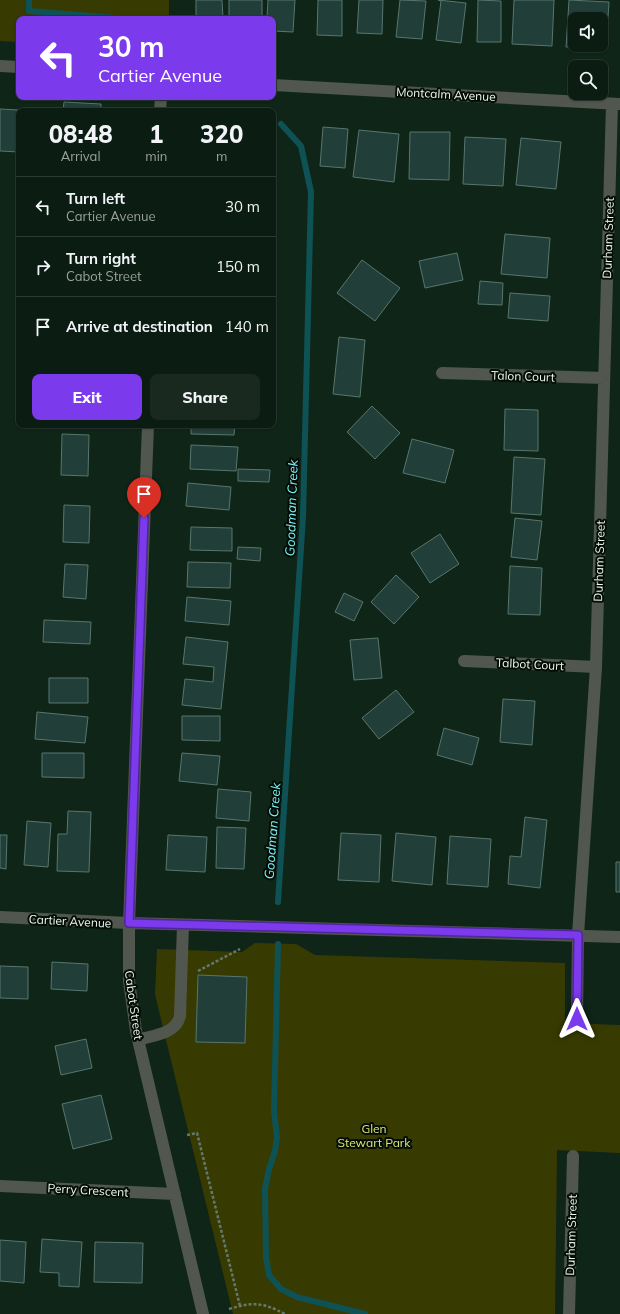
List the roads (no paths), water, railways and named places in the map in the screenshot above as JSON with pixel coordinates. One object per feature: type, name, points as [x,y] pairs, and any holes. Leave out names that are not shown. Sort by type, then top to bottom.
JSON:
[{"type":"street","points":[[0,66],[16,67]]},
{"type":"street","name":"Montcalm Avenue","points":[[276,85],[616,104]]},
{"type":"street","name":"Durham Street","points":[[577,1019],[578,935],[596,667],[604,378],[616,104]]},
{"type":"street","name":"Talon Court","points":[[442,373],[604,378]]},
{"type":"street","name":"Cabot Street","points":[[148,428],[128,981],[138,1040],[203,1314]]},
{"type":"street","name":"Talbot Court","points":[[464,661],[596,667]]},
{"type":"street","name":"Cartier Avenue","points":[[0,917],[183,925],[620,937]]},
{"type":"street","points":[[138,1040],[173,1029],[178,1024],[180,1016],[183,925]]},
{"type":"street","name":"Durham Street","points":[[569,1314],[573,1156]]},
{"type":"street","name":"Perry Crescent","points":[[0,1186],[175,1194]]},
{"type":"waterway","name":"Goodman Creek","points":[[29,0],[29,11],[91,16]]},
{"type":"waterway","name":"Goodman Creek","points":[[278,902],[303,517],[311,192],[301,146],[281,124]]},
{"type":"waterway","name":"Goodman Creek","points":[[278,944],[274,1111],[277,1137],[265,1189],[266,1257],[269,1275],[281,1289],[297,1297],[365,1314]]},
{"type":"park label","name":"Glen Stewart Park","points":[[374,1135]]}]
